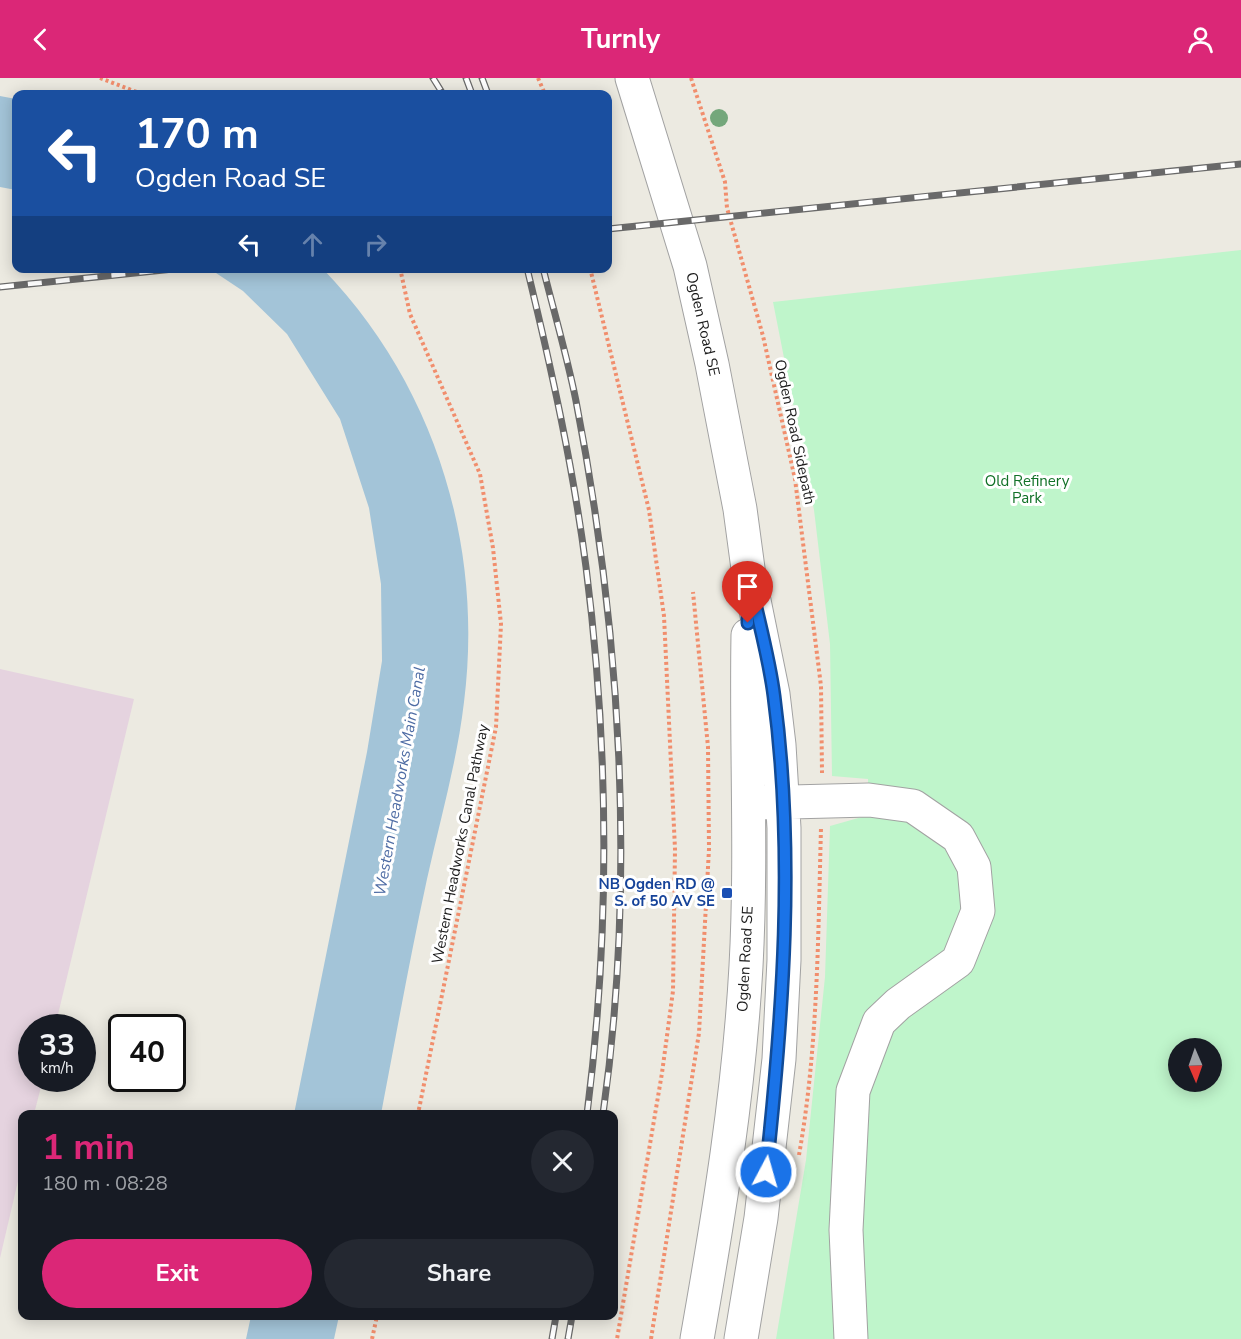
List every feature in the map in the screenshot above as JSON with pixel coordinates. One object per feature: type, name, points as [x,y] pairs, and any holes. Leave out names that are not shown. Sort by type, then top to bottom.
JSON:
[{"type":"street","name":"Ogden Road SE","points":[[632,78],[692,277],[740,509],[749,576],[774,694],[783,802],[784,960],[779,1059],[761,1218],[741,1339]]},
{"type":"street","name":"Ogden Road SE","points":[[697,1339],[724,1192],[739,1065],[746,965],[750,803],[747,693],[749,576]]},
{"type":"street","points":[[750,803],[869,800],[913,806],[958,837],[974,867],[978,911],[958,961],[898,1004],[879,1022],[853,1091],[846,1230],[852,1339]]},
{"type":"path","points":[[100,78],[132,90]]},
{"type":"path","name":"Ogden Road Sidepath","points":[[691,78],[725,182],[727,208],[763,336],[795,479],[821,686],[822,800]]},
{"type":"path","name":"Western Headworks Canal Pathway","points":[[401,273],[410,314],[480,474],[493,548],[501,624],[496,727],[419,1110]]},
{"type":"path","points":[[591,273],[649,510],[664,616],[675,849],[673,991],[663,1073],[618,1339]]},
{"type":"path","points":[[651,1339],[699,1033],[709,849],[708,747],[693,592]]},
{"type":"path","points":[[372,1339],[376,1320]]},
{"type":"shaded area","points":[[0,669],[134,699],[58,1014],[18,1014],[18,1092],[40,1092],[35,1110],[18,1110],[18,1181],[0,1258]]},
{"type":"green space","name":"Old Refinery Park","points":[[1241,250],[1241,1339],[776,1339],[806,1160],[825,977],[830,826],[869,815],[868,779],[832,776],[830,644],[814,510],[773,302]]},
{"type":"water","points":[[0,96],[12,98],[12,189],[0,187]]},
{"type":"water","name":"Western Headworks Main Canal","points":[[216,273],[326,273],[362,314],[395,363],[422,415],[443,469],[457,526],[466,584],[468,643],[464,702],[453,769],[421,908],[382,1110],[295,1110],[367,752],[382,661],[381,584],[369,508],[340,419],[287,334],[243,291]]},
{"type":"water","points":[[250,1320],[338,1320],[334,1339],[246,1339]]},
{"type":"railway","points":[[433,78],[440,90]]},
{"type":"railway","points":[[466,78],[470,90]]},
{"type":"railway","points":[[482,78],[486,90]]},
{"type":"railway","points":[[612,229],[1241,164]]},
{"type":"railway","points":[[0,287],[135,273]]},
{"type":"railway","points":[[528,273],[553,379],[575,492],[594,635],[599,703],[604,840],[603,909],[595,1046],[587,1110]]},
{"type":"railway","points":[[544,273],[576,401],[604,577],[613,667],[619,757],[621,847],[619,936],[613,1026],[603,1110]]},
{"type":"railway","points":[[552,1339],[555,1320]]},
{"type":"railway","points":[[568,1339],[571,1320]]},
{"type":"place","name":"NB Ogden RD @ S. of 50 AV SE","points":[[727,893]]},
{"type":"route","points":[[748,623],[749,576],[774,694],[784,828],[784,960],[779,1059],[766,1172]]}]
